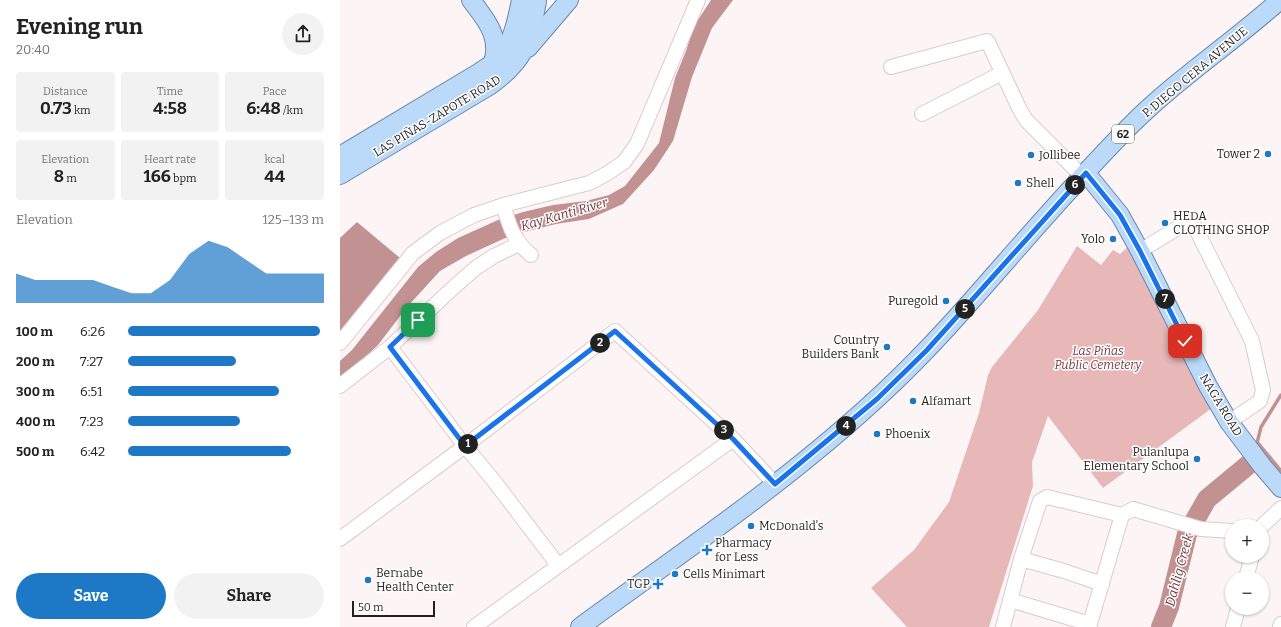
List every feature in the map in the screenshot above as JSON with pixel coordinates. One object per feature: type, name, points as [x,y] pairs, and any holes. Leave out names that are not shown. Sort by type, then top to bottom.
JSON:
[{"type":"main road","points":[[471,0],[488,23],[493,33],[496,48],[493,63]]},
{"type":"main road","points":[[516,0],[534,0]]},
{"type":"main road","name":"LAS PIÑAS-ZAPOTE ROAD","points":[[340,156],[493,63],[504,51],[512,34],[534,0]]},
{"type":"main road","name":"LAS PIÑAS-ZAPOTE ROAD","points":[[340,175],[504,76],[519,59],[528,40],[534,0]]},
{"type":"main road","points":[[519,59],[569,0]]},
{"type":"main road","name":"P. DIEGO CERA AVENUE","points":[[580,627],[775,484],[877,399],[959,316],[1084,174],[1133,124],[1162,97],[1280,0]]},
{"type":"main road","name":"NAGA ROAD","points":[[1084,174],[1120,215],[1140,251],[1208,386],[1229,422],[1281,488]]},
{"type":"street","points":[[340,343],[413,253],[440,233],[474,215],[504,208],[589,183],[608,173],[624,162],[637,144],[698,0]]},
{"type":"street","points":[[891,67],[987,41],[1026,120],[1084,174]]},
{"type":"street","points":[[922,114],[1002,73]]},
{"type":"street","points":[[504,208],[516,240],[531,255]]},
{"type":"street","points":[[1140,251],[1184,224],[1190,223],[1195,227],[1252,341],[1263,390],[1260,401],[1229,422]]},
{"type":"street","points":[[340,386],[390,347],[477,267],[516,240]]},
{"type":"street","points":[[340,539],[465,446],[615,331],[733,439],[775,484]]},
{"type":"street","points":[[390,347],[558,565]]},
{"type":"street","points":[[474,627],[733,439]]},
{"type":"street","points":[[1003,627],[1021,559],[1040,501],[1046,497],[1122,515],[1133,509],[1201,529],[1225,531]]},
{"type":"street","points":[[1269,519],[1281,508]]},
{"type":"street","points":[[1010,600],[1090,625],[1122,515]]},
{"type":"street","points":[[1021,559],[1064,571],[1102,584]]},
{"type":"street","points":[[1233,627],[1236,615]]},
{"type":"green space","name":"Las Piñas Public Cemetery","points":[[1077,246],[1101,265],[1113,250],[1120,254],[1129,246],[1194,377],[1212,408],[1103,488],[1048,416],[1032,462],[1033,486],[989,627],[907,627],[871,588],[914,550],[949,502],[979,413],[988,375],[992,367],[1038,310]]},
{"type":"water","name":"Kay Kanti River","points":[[711,0],[733,0],[712,28],[692,77],[673,141],[654,170],[623,204],[589,219],[556,224],[503,239],[466,256],[440,271],[407,307],[378,345],[340,380],[340,361],[352,350],[418,267],[436,252],[458,238],[498,220],[553,205],[586,201],[609,195],[625,186],[659,143],[675,78],[694,26]]},
{"type":"water","points":[[357,222],[400,258],[340,335],[340,238]]},
{"type":"waterway","name":"Dahlig Creek","points":[[1256,447],[1261,427],[1281,395]]},
{"type":"waterway","name":"Dahlig Creek","points":[[1258,443],[1281,471]]},
{"type":"waterway","name":"Dahlig Creek","points":[[1161,627],[1169,607],[1187,534],[1207,499],[1248,465]]},
{"type":"place","name":"Tower 2","points":[[1268,154]]},
{"type":"place","name":"Jollibee","points":[[1031,155]]},
{"type":"place","name":"Shell","points":[[1018,183]]},
{"type":"place","name":"HEDA CLOTHING SHOP","points":[[1165,223]]},
{"type":"place","name":"Yolo","points":[[1113,239]]},
{"type":"place","name":"Puregold","points":[[946,301]]},
{"type":"place","name":"Country Builders Bank","points":[[887,347]]},
{"type":"place","name":"Alfamart","points":[[913,401]]},
{"type":"place","name":"Phoenix","points":[[877,434]]},
{"type":"place","name":"Pulanlupa Elementary School","points":[[1197,459]]},
{"type":"place","name":"McDonald's","points":[[751,526]]},
{"type":"place","name":"Pharmacy for Less","points":[[707,550]]},
{"type":"place","name":"Cells Minimart","points":[[675,574]]},
{"type":"place","name":"Bernabe Health Center","points":[[368,580]]},
{"type":"place","name":"TGP","points":[[658,584]]},
{"type":"route","points":[[418,320],[390,347],[465,446],[615,331],[733,439],[775,484],[877,399],[903,374],[954,321],[1086,173],[1120,215],[1140,251],[1185,341]]}]
